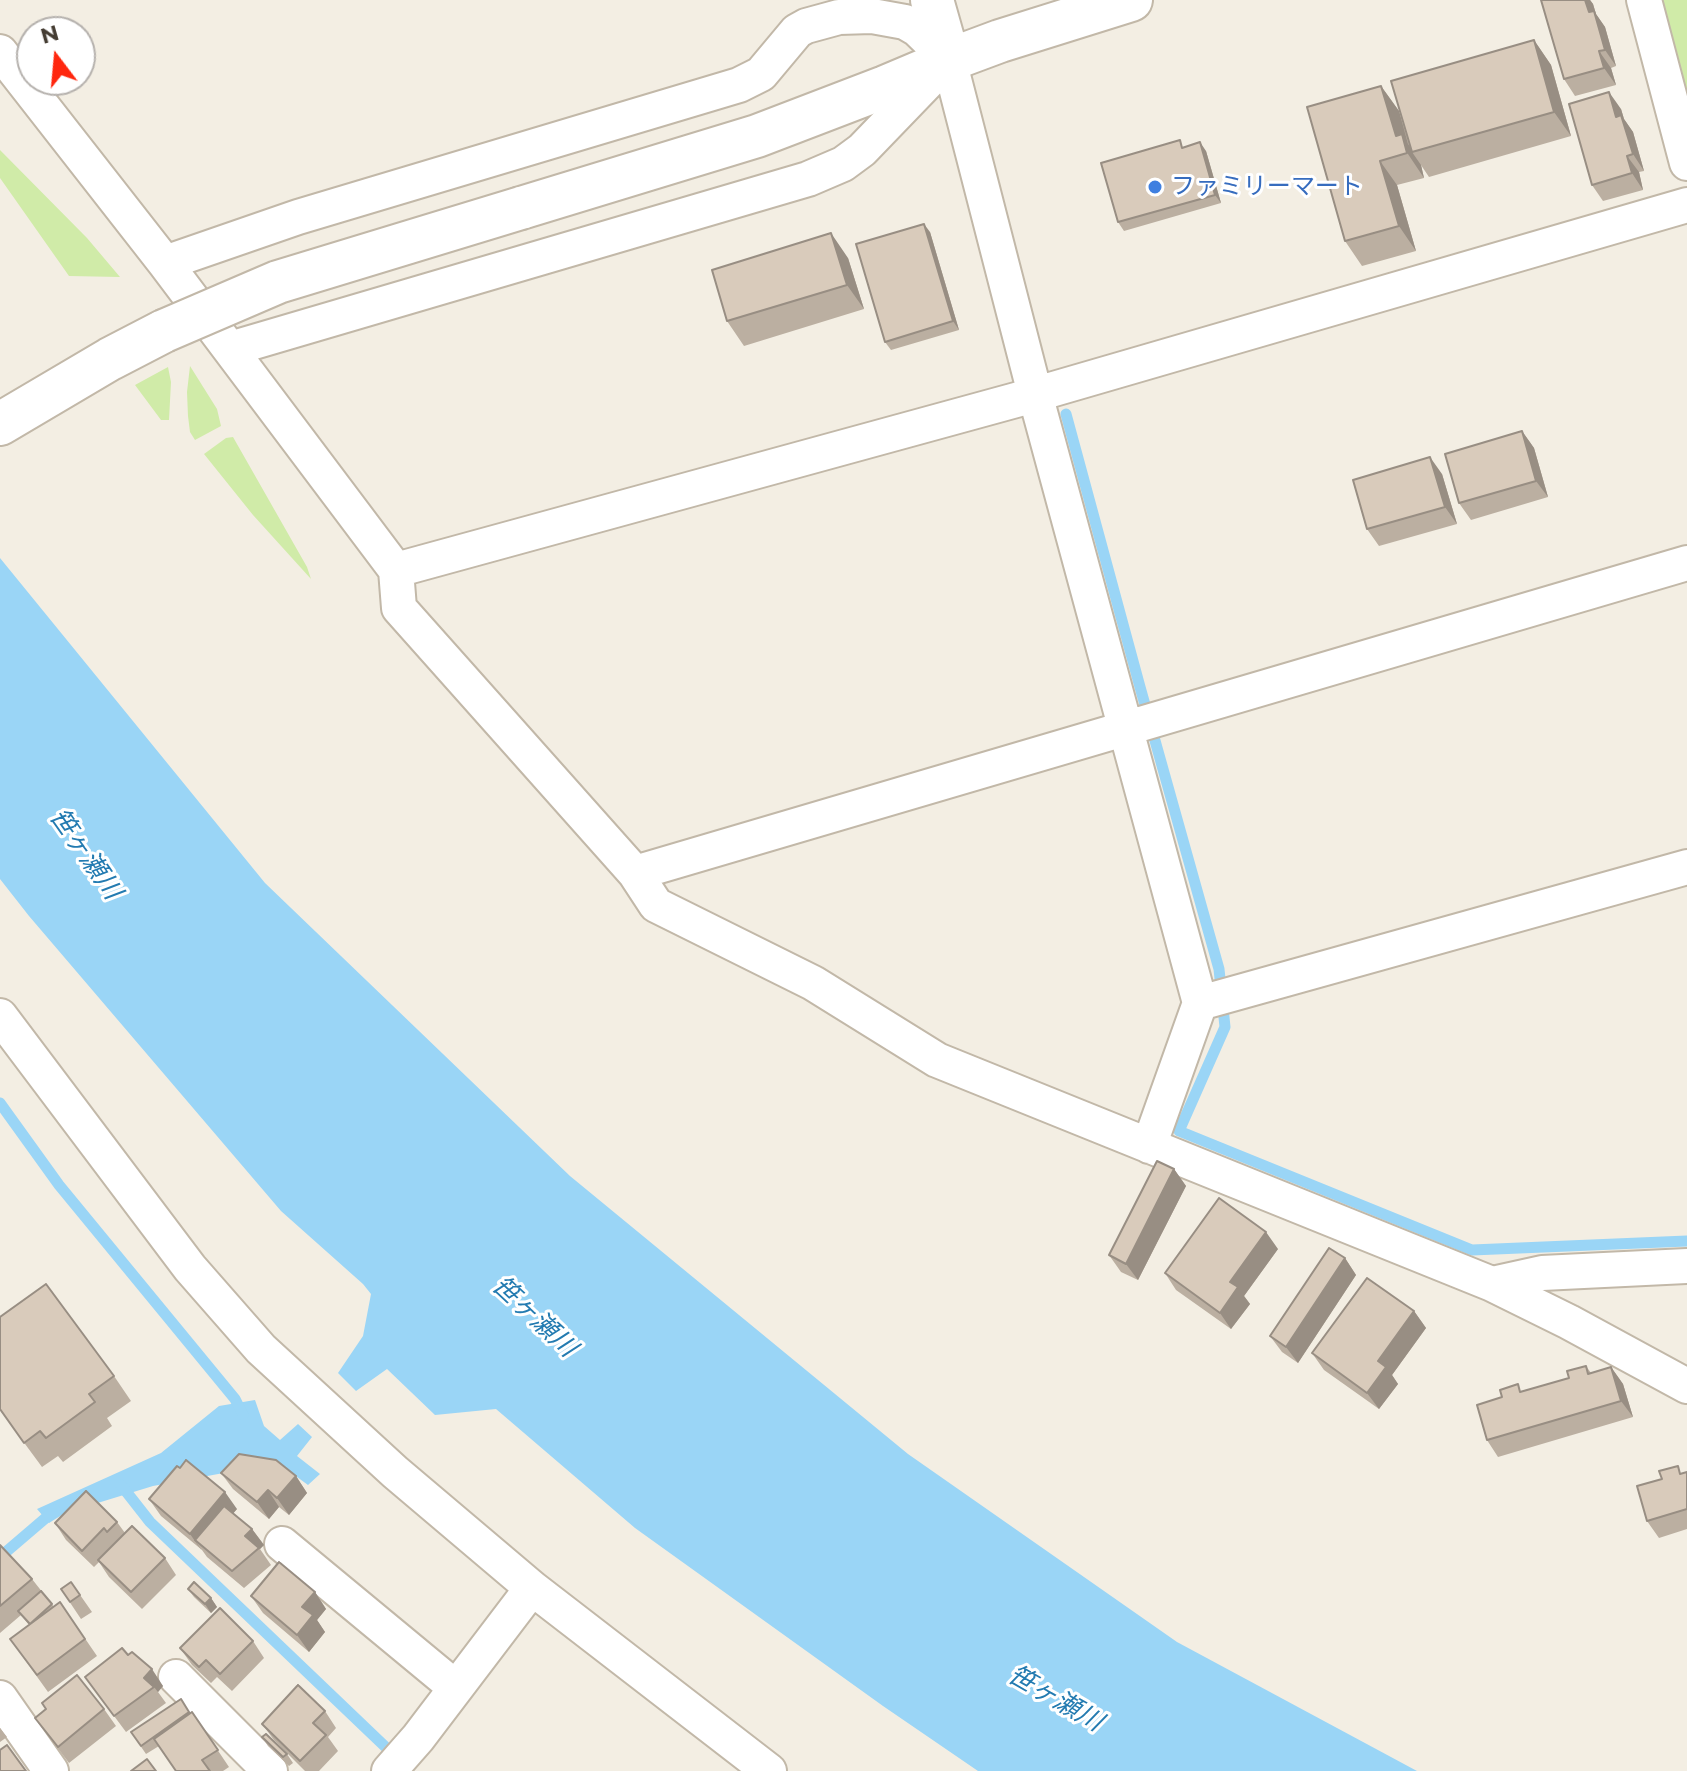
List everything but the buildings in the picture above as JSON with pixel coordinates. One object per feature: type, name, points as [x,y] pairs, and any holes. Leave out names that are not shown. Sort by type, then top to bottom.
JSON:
[{"type":"street","points":[[932,0],[1035,394],[1140,724],[1215,999],[1149,1146]]},
{"type":"street","points":[[0,424],[164,331],[278,282],[757,136],[1000,41],[1131,0]]},
{"type":"street","points":[[1644,0],[1687,163]]},
{"type":"street","points":[[165,263],[298,217],[739,85],[761,74],[797,31],[839,17],[872,16],[905,22],[917,29],[949,60]]},
{"type":"street","points":[[0,52],[165,263],[396,570],[399,608],[635,873],[656,905],[813,983],[937,1060],[1492,1284],[1687,1386]]},
{"type":"street","points":[[230,349],[808,179],[843,164],[862,150],[949,60]]},
{"type":"street","points":[[396,570],[1035,394],[1687,205]]},
{"type":"street","points":[[635,873],[1687,563]]},
{"type":"street","points":[[1215,999],[1687,867]]},
{"type":"street","points":[[0,1016],[190,1268],[261,1349],[395,1472],[532,1588],[769,1771]]},
{"type":"street","points":[[1492,1284],[1542,1273],[1687,1266]]},
{"type":"street","points":[[282,1544],[456,1688]]},
{"type":"street","points":[[396,1764],[532,1588]]},
{"type":"street","points":[[176,1677],[270,1771]]},
{"type":"street","points":[[0,1698],[51,1771]]},
{"type":"green space","points":[[1660,0],[1687,0],[1687,104]]},
{"type":"green space","points":[[0,150],[87,238],[120,277],[69,276],[0,178]]},
{"type":"green space","points":[[190,366],[217,409],[221,426],[195,440],[190,432],[188,416]]},
{"type":"green space","points":[[168,367],[171,382],[169,420],[161,420],[135,385]]},
{"type":"green space","points":[[233,437],[311,579],[253,515],[204,454],[226,438]]},
{"type":"water","name":"笹ヶ瀬川","points":[[0,558],[265,883],[570,1176],[908,1454],[1177,1642],[1417,1771],[978,1771],[635,1528],[496,1409],[435,1415],[387,1369],[356,1391],[338,1373],[363,1336],[371,1294],[281,1211],[0,879]]},
{"type":"water","points":[[255,1400],[264,1426],[280,1440],[298,1424],[312,1437],[297,1456],[320,1474],[308,1485],[278,1463],[153,1486],[65,1513],[49,1523],[37,1509],[161,1453],[219,1406]]},
{"type":"waterway","points":[[1066,414],[1219,969],[1225,1027],[1179,1131],[1472,1250],[1687,1241]]},
{"type":"waterway","points":[[0,1103],[59,1185],[235,1399],[243,1415]]},
{"type":"waterway","points":[[121,1485],[150,1522],[396,1757]]},
{"type":"waterway","points":[[0,1557],[55,1510]]},
{"type":"place","name":"ファミリーマート","points":[[1155,187]]}]
